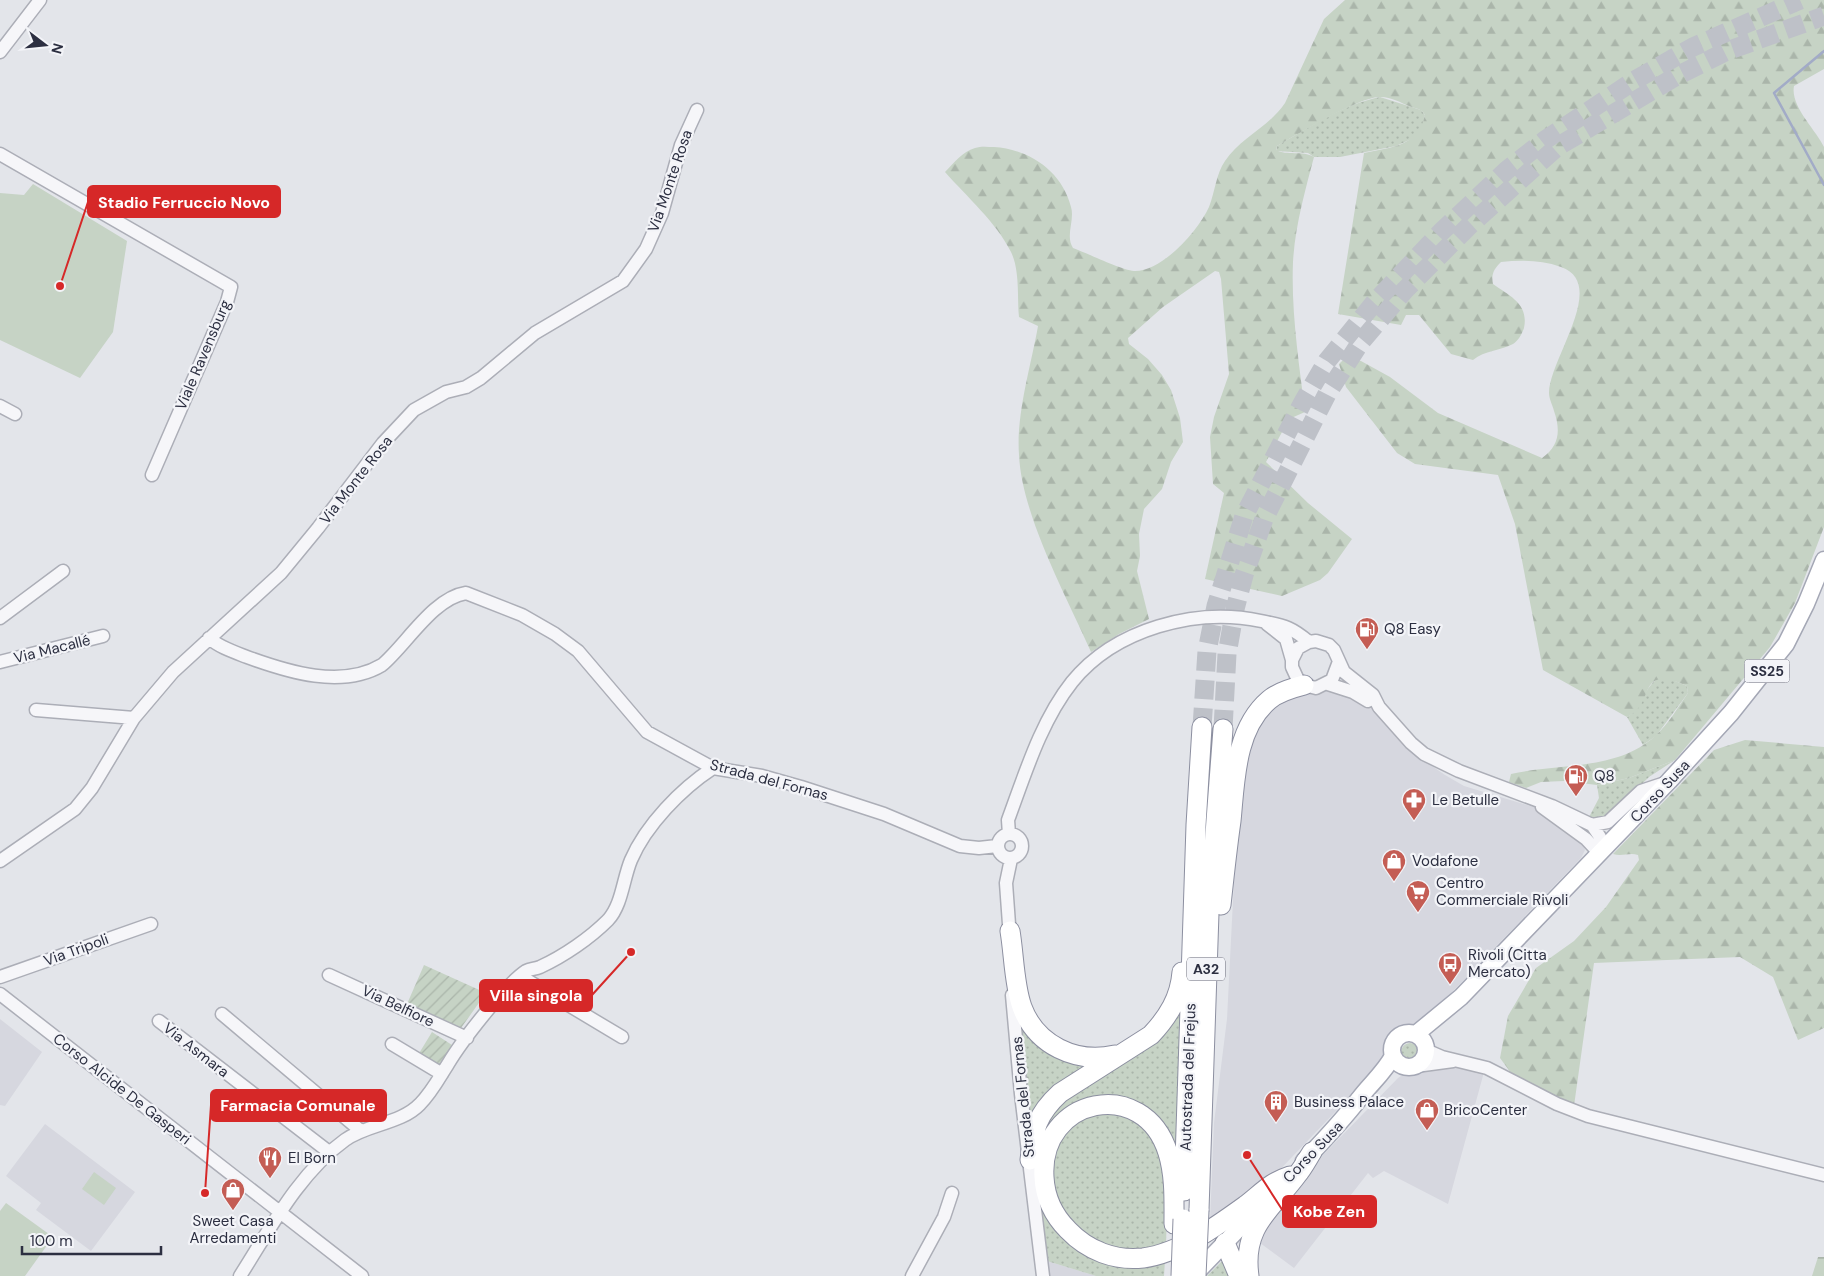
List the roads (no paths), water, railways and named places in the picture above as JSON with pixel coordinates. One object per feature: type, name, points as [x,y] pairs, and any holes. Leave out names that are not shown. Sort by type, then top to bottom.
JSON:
[{"type":"highway","points":[[1205,1015],[1214,981],[1218,928],[1238,758],[1248,730],[1257,714],[1269,699],[1304,685]]},
{"type":"highway","name":"Autostrada del Frejus","points":[[1194,1276],[1185,1218],[1196,825],[1202,727]]},
{"type":"highway","name":"Autostrada del Frejus","points":[[1181,1276],[1205,1015],[1213,842],[1223,730]]},
{"type":"highway","points":[[1030,1160],[1033,1134],[1044,1111],[1051,1102],[1060,1093],[1151,1035],[1169,1013],[1179,990],[1188,857],[1196,825]]},
{"type":"highway","points":[[1010,931],[1021,1006],[1036,1031],[1056,1048],[1080,1057],[1105,1058],[1123,1053]]},
{"type":"highway","points":[[1173,1276],[1185,1218],[1174,1191],[1168,1152],[1153,1124],[1143,1115],[1117,1104],[1101,1104],[1086,1107],[1073,1114],[1061,1124],[1051,1137],[1043,1170],[1048,1202],[1074,1237],[1098,1252],[1114,1256],[1142,1258],[1170,1251],[1232,1215],[1272,1182],[1290,1176]]},
{"type":"highway","points":[[1249,1276],[1248,1251],[1252,1234],[1262,1217],[1297,1175],[1312,1152]]},
{"type":"highway","points":[[1225,1243],[1239,1276]]},
{"type":"main road","name":"Corso Susa","points":[[1422,1042],[1461,997],[1669,781],[1775,660],[1796,625],[1824,560]]},
{"type":"main road","name":"SS25","points":[[1406,1033],[1422,1042],[1423,1059],[1405,1063],[1392,1046],[1397,1038],[1406,1033]]},
{"type":"main road","name":"Corso Susa","points":[[1194,1276],[1350,1114],[1359,1099],[1385,1071],[1405,1063]]},
{"type":"street","points":[[0,52],[40,0]]},
{"type":"street","name":"Via Monte Rosa","points":[[0,861],[75,809],[92,788],[134,718],[173,672],[280,573],[318,528],[383,443],[414,410],[446,392],[466,387],[481,378],[535,333],[624,281],[646,249],[662,213],[681,145],[697,110]]},
{"type":"street","name":"Viale Ravensburg","points":[[0,154],[232,287],[152,475]]},
{"type":"street","points":[[0,406],[15,414]]},
{"type":"street","points":[[0,618],[62,571]]},
{"type":"street","name":"Strada del Fornas","points":[[209,638],[231,651],[274,667],[309,674],[357,675],[382,665],[393,656],[423,621],[459,594],[477,596],[522,615],[555,634],[578,652],[647,732],[713,768],[762,776],[801,787],[884,814],[960,846],[979,848],[997,846]]},
{"type":"street","points":[[1009,834],[1008,820],[1046,727],[1067,689],[1088,666],[1134,636],[1175,621],[1224,616],[1283,625],[1309,642]]},
{"type":"street","points":[[1265,622],[1286,640],[1294,674],[1304,685],[1316,688],[1328,684],[1336,675],[1338,664],[1334,650],[1323,642],[1309,642],[1298,648],[1292,660]]},
{"type":"street","name":"Via Macallé","points":[[0,662],[103,636]]},
{"type":"street","points":[[1338,664],[1350,677],[1373,695],[1379,707],[1412,744],[1434,760],[1537,802],[1552,806],[1592,826],[1600,836],[1600,854]]},
{"type":"street","points":[[1328,684],[1353,692],[1379,707]]},
{"type":"street","points":[[36,710],[134,718]]},
{"type":"street","points":[[240,1276],[280,1213],[316,1165],[329,1152],[361,1131],[402,1116],[418,1106],[430,1093],[467,1038],[520,976],[591,936],[610,918],[615,909],[631,860],[648,832],[676,796],[713,768]]},
{"type":"street","points":[[1592,826],[1608,822],[1641,791],[1669,781]]},
{"type":"street","points":[[1537,802],[1544,810],[1586,839],[1600,854]]},
{"type":"street","points":[[1009,834],[1017,836],[1022,843],[1019,855],[1011,859],[1000,854],[997,846],[1000,839],[1009,834]]},
{"type":"street","name":"Strada del Fornas","points":[[1011,859],[1006,883],[1020,1094],[1044,1276]]},
{"type":"street","name":"Via Tripoli","points":[[0,977],[151,924]]},
{"type":"street","name":"Via Belfiore","points":[[329,974],[467,1038]]},
{"type":"street","points":[[520,976],[622,1037]]},
{"type":"street","name":"Corso Alcide De Gasperi","points":[[0,994],[362,1276]]},
{"type":"street","points":[[222,1014],[361,1131]]},
{"type":"street","name":"Via Asmara","points":[[159,1021],[329,1152]]},
{"type":"street","points":[[1422,1042],[1455,1061]]},
{"type":"street","points":[[392,1044],[442,1074]]},
{"type":"street","points":[[1405,1063],[1455,1061],[1487,1068],[1557,1104],[1588,1116],[1824,1175]]},
{"type":"street","points":[[912,1276],[944,1217],[952,1194]]},
{"type":"waterway","points":[[1824,51],[1774,93],[1824,185]]},
{"type":"tunnel","points":[[1202,727],[1207,651],[1216,606],[1244,516],[1303,402],[1327,361],[1374,303],[1441,232],[1507,170],[1545,140],[1635,80],[1693,47],[1800,0]]},
{"type":"tunnel","points":[[1223,729],[1227,654],[1235,609],[1244,575],[1264,519],[1327,394],[1360,343],[1405,290],[1469,226],[1557,147],[1675,77],[1727,51],[1824,16]]},
{"type":"place","name":"Stadio Ferruccio Novo","points":[[60,286]]},
{"type":"place","name":"Q8 Easy","points":[[1367,650]]},
{"type":"place","name":"Q8","points":[[1576,797]]},
{"type":"place","name":"Le Betulle","points":[[1414,821]]},
{"type":"place","name":"Vodafone","points":[[1394,882]]},
{"type":"place","name":"Centro Commerciale Rivoli","points":[[1418,913]]},
{"type":"place","name":"Villa singola","points":[[631,952]]},
{"type":"place","name":"Rivoli (Citta Mercato)","points":[[1450,985]]},
{"type":"place","name":"Business Palace","points":[[1276,1123]]},
{"type":"place","name":"BricoCenter","points":[[1427,1131]]},
{"type":"place","name":"Kobe Zen","points":[[1247,1155]]},
{"type":"place","name":"El Born","points":[[270,1179]]},
{"type":"place","name":"Farmacia Comunale","points":[[205,1193]]},
{"type":"place","name":"Sweet Casa Arredamenti","points":[[233,1211]]}]
